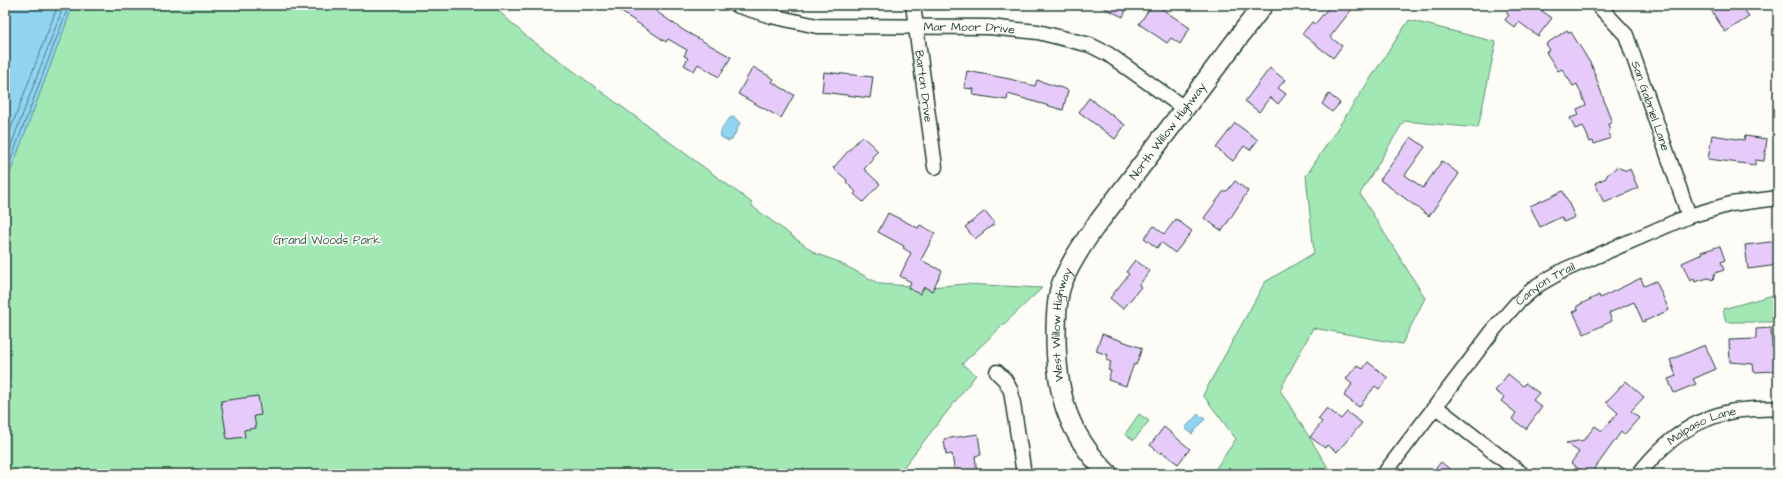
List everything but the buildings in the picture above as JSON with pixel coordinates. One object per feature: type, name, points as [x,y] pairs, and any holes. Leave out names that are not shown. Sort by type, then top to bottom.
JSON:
[{"type":"street","name":"Mar Moor Drive","points":[[736,5],[771,16],[817,26],[989,27],[1038,32],[1090,45],[1108,54],[1184,108]]},
{"type":"street","name":"Barton Drive","points":[[913,5],[935,167]]},
{"type":"street","name":"North Willow Highway","points":[[1073,259],[1094,228],[1263,5]]},
{"type":"street","name":"San Gabriel Lane","points":[[1598,5],[1626,35],[1689,216]]},
{"type":"street","name":"Canyon Trail","points":[[1384,474],[1495,328],[1517,303],[1538,285],[1564,270],[1689,216],[1731,204],[1778,198]]},
{"type":"street","name":"West Willow Highway","points":[[1073,259],[1061,284],[1056,322],[1056,351],[1060,395],[1068,418],[1078,437],[1097,463],[1108,474]]},
{"type":"street","points":[[997,372],[1005,380],[1011,391],[1024,474]]},
{"type":"street","points":[[1436,407],[1522,474]]},
{"type":"street","name":"Malpaso Lane","points":[[1639,474],[1664,446],[1685,430],[1701,421],[1722,413],[1734,411],[1747,409],[1778,409]]},
{"type":"green space","name":"Grand Woods Park","points":[[73,5],[492,5],[526,36],[751,202],[753,207],[815,253],[836,261],[880,284],[930,287],[965,284],[1042,288],[962,364],[976,375],[898,474],[5,474],[5,186]]},
{"type":"green space","points":[[1409,20],[1496,42],[1478,128],[1404,121],[1360,194],[1425,298],[1402,344],[1313,328],[1280,390],[1332,474],[1212,474],[1236,439],[1203,395],[1265,282],[1314,253],[1306,176]]},
{"type":"green space","points":[[1773,295],[1778,298],[1778,351],[1777,322],[1726,322],[1723,309]]},
{"type":"green space","points":[[1139,414],[1149,421],[1134,440],[1125,434]]},
{"type":"water","points":[[5,5],[73,5],[5,186]]},
{"type":"water","points":[[734,117],[740,123],[732,140],[729,141],[721,137],[721,132],[730,118]]},
{"type":"water","points":[[1198,414],[1205,419],[1192,434],[1185,428]]}]
